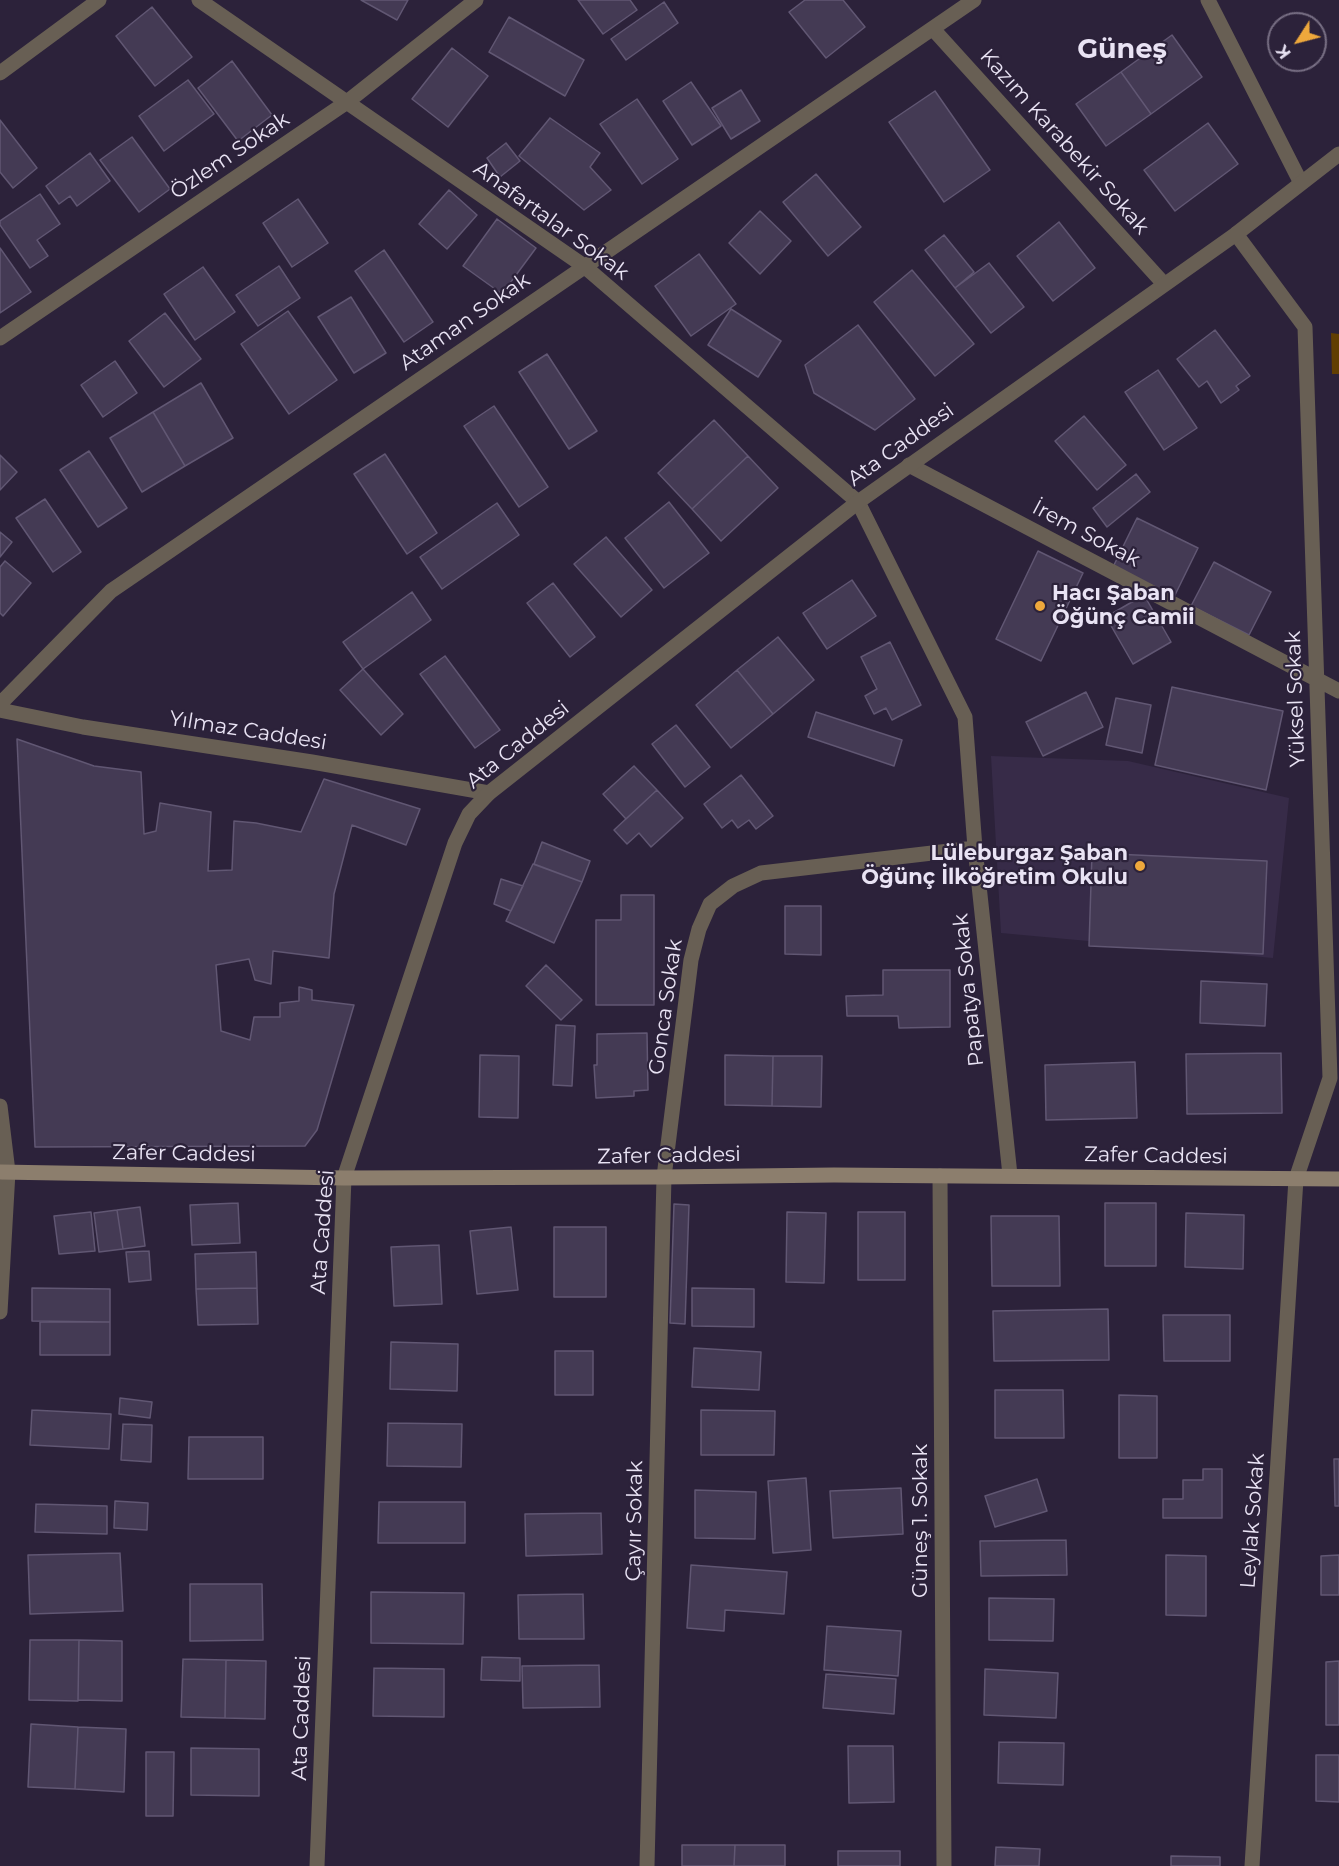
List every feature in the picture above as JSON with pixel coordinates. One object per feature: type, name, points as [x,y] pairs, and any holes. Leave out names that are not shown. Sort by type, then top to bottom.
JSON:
[{"type":"main road","name":"Zafer Caddesi","points":[[4,1172],[344,1178],[1010,1175],[1339,1179]]},
{"type":"street","points":[[0,73],[99,0]]},
{"type":"street","name":"Anafartalar Sokak","points":[[199,0],[584,266],[858,502]]},
{"type":"street","name":"Özlem Sokak","points":[[0,338],[347,102],[476,0]]},
{"type":"street","name":"Ataman Sokak","points":[[0,704],[111,591],[974,0]]},
{"type":"street","points":[[1208,0],[1301,183]]},
{"type":"street","name":"Kazım Karabekir Sokak","points":[[933,29],[1164,284]]},
{"type":"street","name":"Ata Caddesi","points":[[317,1866],[344,1178],[455,843],[468,814],[489,793],[858,502],[1236,234],[1339,154]]},
{"type":"street","name":"Yüksel Sokak","points":[[1236,234],[1305,327],[1330,1078],[1296,1179]]},
{"type":"street","name":"İrem Sokak","points":[[909,465],[1339,691]]},
{"type":"street","name":"Papatya Sokak","points":[[858,502],[965,717],[975,848],[1010,1175]]},
{"type":"street","name":"Yılmaz Caddesi","points":[[0,710],[83,727],[312,762],[489,793]]},
{"type":"street","name":"Gonca Sokak","points":[[664,1178],[691,960],[699,930],[710,904],[733,886],[761,873],[975,848]]},
{"type":"street","points":[[0,1106],[4,1172],[0,1312]]},
{"type":"street","name":"Güneş 1. Sokak","points":[[940,1176],[944,1866]]},
{"type":"street","name":"Çayır Sokak","points":[[647,1866],[664,1178]]},
{"type":"street","name":"Leylak Sokak","points":[[1252,1866],[1296,1179]]},
{"type":"shaded area","points":[[1331,333],[1339,334],[1339,374],[1332,374]]},
{"type":"shaded area","name":"Lüleburgaz Şaban Öğünç İlköğretim Okulu","points":[[991,756],[1128,761],[1289,798],[1273,958],[1001,933]]},
{"type":"building","points":[[361,0],[408,0],[397,20]]},
{"type":"building","points":[[578,0],[630,0],[637,10],[603,34]]},
{"type":"building","points":[[805,0],[843,0],[865,27],[826,58],[789,12]]},
{"type":"building","points":[[664,2],[678,23],[626,60],[611,39]]},
{"type":"building","points":[[152,7],[192,57],[155,86],[116,36]]},
{"type":"building","points":[[509,17],[584,60],[565,96],[489,52]]},
{"type":"building","points":[[1172,35],[1202,77],[1151,114],[1121,72]]},
{"type":"building","points":[[452,48],[488,76],[448,127],[412,99]]},
{"type":"building","points":[[232,61],[272,115],[238,141],[198,88]]},
{"type":"building","points":[[1121,72],[1151,114],[1106,146],[1076,104]]},
{"type":"building","points":[[188,80],[214,114],[164,151],[139,116]]},
{"type":"building","points":[[691,82],[721,126],[692,145],[663,101]]},
{"type":"building","points":[[741,90],[760,121],[731,139],[712,108]]},
{"type":"building","points":[[935,91],[990,170],[944,202],[889,122]]},
{"type":"building","points":[[637,99],[678,159],[642,184],[600,124]]},
{"type":"building","points":[[550,118],[600,153],[590,167],[611,190],[584,210],[519,156]]},
{"type":"building","points":[[0,120],[37,168],[13,188],[0,172]]},
{"type":"building","points":[[1208,123],[1238,164],[1175,211],[1144,170]]},
{"type":"building","points":[[132,137],[170,189],[139,212],[100,160]]},
{"type":"building","points":[[506,143],[520,161],[500,177],[487,158]]},
{"type":"building","points":[[90,153],[110,181],[77,206],[70,196],[59,204],[46,186]]},
{"type":"building","points":[[816,174],[861,227],[828,256],[783,202]]},
{"type":"building","points":[[449,190],[477,215],[447,249],[419,224]]},
{"type":"building","points":[[40,194],[60,224],[37,240],[48,256],[30,268],[0,225],[0,221]]},
{"type":"building","points":[[298,199],[328,243],[292,267],[263,223]]},
{"type":"building","points":[[760,211],[791,241],[760,274],[729,243]]},
{"type":"building","points":[[497,219],[536,248],[502,294],[463,266]]},
{"type":"building","points":[[1059,222],[1095,268],[1053,301],[1017,256]]},
{"type":"building","points":[[944,235],[974,272],[955,288],[925,250]]},
{"type":"building","points":[[0,248],[31,292],[0,313]]},
{"type":"building","points":[[384,250],[433,322],[404,342],[355,271]]},
{"type":"building","points":[[699,254],[736,304],[691,336],[655,286]]},
{"type":"building","points":[[989,263],[1024,307],[991,333],[955,288]]},
{"type":"building","points":[[279,266],[300,298],[258,326],[236,295]]},
{"type":"building","points":[[203,267],[235,312],[195,340],[164,294]]},
{"type":"building","points":[[912,270],[974,344],[935,376],[874,302]]},
{"type":"building","points":[[351,297],[386,353],[354,373],[318,317]]},
{"type":"building","points":[[731,309],[781,341],[758,377],[708,345]]},
{"type":"building","points":[[288,311],[337,380],[289,414],[241,344]]},
{"type":"building","points":[[165,313],[201,359],[164,387],[129,341]]},
{"type":"building","points":[[858,325],[915,399],[875,430],[814,393],[805,365]]},
{"type":"building","points":[[1215,330],[1250,376],[1236,386],[1239,390],[1221,403],[1207,381],[1199,387],[1177,359]]},
{"type":"building","points":[[547,354],[597,431],[569,449],[519,372]]},
{"type":"building","points":[[115,361],[137,393],[103,417],[81,385]]},
{"type":"building","points":[[1158,370],[1197,428],[1164,450],[1125,392]]},
{"type":"building","points":[[201,383],[233,438],[185,466],[153,412]]},
{"type":"building","points":[[494,406],[548,487],[519,507],[464,426]]},
{"type":"building","points":[[153,412],[185,466],[142,492],[110,438]]},
{"type":"building","points":[[1084,416],[1126,465],[1097,490],[1055,441]]},
{"type":"building","points":[[714,420],[748,456],[692,509],[658,473]]},
{"type":"building","points":[[89,451],[127,508],[98,527],[60,470]]},
{"type":"building","points":[[385,454],[437,533],[407,554],[354,474]]},
{"type":"building","points":[[0,455],[17,472],[0,490]]},
{"type":"building","points":[[748,456],[778,488],[721,541],[692,509]]},
{"type":"building","points":[[1136,474],[1150,492],[1107,527],[1093,508]]},
{"type":"building","points":[[45,499],[81,552],[53,572],[16,518]]},
{"type":"building","points":[[669,502],[709,553],[664,588],[625,538]]},
{"type":"building","points":[[497,503],[519,535],[442,589],[420,557]]},
{"type":"building","points":[[1137,518],[1198,548],[1174,597],[1113,567]]},
{"type":"building","points":[[0,532],[12,542],[0,557]]},
{"type":"building","points":[[606,537],[652,590],[621,617],[574,564]]},
{"type":"building","name":"Hacı Şaban Öğünç Camii","points":[[1038,551],[1083,573],[1041,661],[996,639]]},
{"type":"building","points":[[5,561],[31,583],[3,616],[0,613],[0,567]]},
{"type":"building","points":[[1214,562],[1271,592],[1249,635],[1191,606]]},
{"type":"building","points":[[852,580],[876,616],[827,649],[803,613]]},
{"type":"building","points":[[553,583],[595,637],[570,657],[527,603]]},
{"type":"building","points":[[412,592],[431,620],[363,669],[343,642]]},
{"type":"building","points":[[1144,595],[1171,642],[1133,664],[1106,617]]},
{"type":"building","points":[[778,637],[814,680],[773,714],[737,670]]},
{"type":"building","points":[[890,642],[921,705],[892,720],[886,708],[874,714],[865,696],[877,689],[861,657]]},
{"type":"building","points":[[445,656],[500,730],[475,748],[420,674]]},
{"type":"building","points":[[363,669],[403,714],[381,735],[340,690]]},
{"type":"building","points":[[737,670],[773,714],[731,748],[696,705]]},
{"type":"building","points":[[1172,687],[1283,711],[1266,790],[1155,765]]},
{"type":"building","points":[[1086,692],[1103,727],[1043,756],[1026,722]]},
{"type":"building","points":[[1116,698],[1151,705],[1142,753],[1106,745]]},
{"type":"building","points":[[816,712],[902,740],[894,766],[808,737]]},
{"type":"building","points":[[676,725],[710,767],[685,787],[652,744]]},
{"type":"building","points":[[17,739],[94,766],[141,772],[144,834],[156,831],[160,803],[211,812],[208,871],[232,870],[234,821],[301,832],[324,779],[420,809],[406,845],[352,825],[334,894],[329,958],[273,951],[271,984],[255,980],[249,959],[216,965],[221,1031],[250,1040],[254,1017],[280,1017],[280,1003],[299,1001],[299,987],[312,990],[312,1000],[354,1005],[317,1130],[305,1146],[35,1147]]},
{"type":"building","points":[[634,766],[657,790],[626,819],[603,794]]},
{"type":"building","points":[[741,775],[773,816],[756,829],[749,820],[738,828],[732,820],[722,828],[704,804]]},
{"type":"building","points":[[657,790],[683,818],[651,847],[639,833],[627,844],[614,830]]},
{"type":"building","points":[[542,842],[590,861],[582,882],[534,864]]},
{"type":"building","points":[[1092,853],[1267,861],[1263,954],[1089,946]]},
{"type":"building","points":[[533,864],[582,882],[554,943],[506,921]]},
{"type":"building","points":[[501,879],[523,886],[511,911],[494,904]]},
{"type":"building","points":[[621,895],[654,895],[654,1005],[596,1005],[596,920],[621,920]]},
{"type":"building","points":[[785,906],[821,906],[821,955],[785,954]]},
{"type":"building","points":[[546,965],[582,1000],[561,1020],[526,986]]},
{"type":"building","points":[[883,970],[950,970],[950,1027],[899,1028],[898,1016],[847,1016],[846,996],[883,995]]},
{"type":"building","points":[[1201,981],[1267,984],[1265,1026],[1200,1023]]},
{"type":"building","points":[[556,1025],[575,1026],[572,1086],[553,1085]]},
{"type":"building","points":[[647,1033],[648,1090],[634,1091],[634,1096],[596,1098],[594,1065],[597,1065],[597,1034]]},
{"type":"building","points":[[1281,1053],[1282,1113],[1187,1114],[1186,1054]]},
{"type":"building","points":[[480,1055],[519,1056],[518,1118],[479,1117]]},
{"type":"building","points":[[725,1055],[773,1056],[772,1106],[725,1105]]},
{"type":"building","points":[[773,1056],[822,1056],[821,1107],[772,1106]]},
{"type":"building","points":[[1135,1062],[1137,1118],[1046,1120],[1045,1065]]},
{"type":"building","points":[[238,1203],[240,1243],[192,1245],[190,1205]]},
{"type":"building","points":[[1105,1203],[1156,1203],[1156,1266],[1105,1266]]},
{"type":"building","points":[[674,1204],[689,1205],[685,1324],[670,1323]]},
{"type":"building","points":[[140,1207],[145,1246],[123,1249],[117,1210]]},
{"type":"building","points":[[117,1210],[123,1249],[99,1252],[94,1213]]},
{"type":"building","points":[[91,1212],[95,1251],[59,1254],[54,1216]]},
{"type":"building","points":[[787,1212],[826,1213],[824,1283],[786,1282]]},
{"type":"building","points":[[858,1212],[905,1212],[905,1280],[858,1280]]},
{"type":"building","points":[[1186,1213],[1244,1215],[1243,1269],[1185,1267]]},
{"type":"building","points":[[991,1216],[1059,1216],[1060,1286],[992,1286]]},
{"type":"building","points":[[511,1227],[518,1290],[477,1294],[470,1231]]},
{"type":"building","points":[[554,1227],[606,1227],[606,1297],[554,1297]]},
{"type":"building","points":[[439,1245],[442,1304],[394,1306],[391,1247]]},
{"type":"building","points":[[149,1251],[151,1280],[129,1282],[126,1252]]},
{"type":"building","points":[[256,1252],[257,1288],[196,1289],[195,1254]]},
{"type":"building","points":[[32,1288],[110,1289],[110,1322],[32,1321]]},
{"type":"building","points":[[257,1288],[258,1324],[198,1325],[196,1289]]},
{"type":"building","points":[[692,1288],[754,1289],[754,1327],[692,1326]]},
{"type":"building","points":[[1108,1309],[1109,1360],[994,1361],[993,1311]]},
{"type":"building","points":[[1163,1315],[1230,1315],[1230,1361],[1164,1361]]},
{"type":"building","points":[[40,1322],[110,1322],[110,1355],[40,1355]]},
{"type":"building","points":[[391,1342],[458,1344],[457,1391],[390,1389]]},
{"type":"building","points":[[694,1348],[761,1352],[759,1390],[692,1387]]},
{"type":"building","points":[[555,1351],[593,1351],[593,1395],[555,1395]]},
{"type":"building","points":[[995,1390],[1063,1390],[1064,1438],[995,1438]]},
{"type":"building","points":[[1119,1395],[1157,1396],[1157,1458],[1119,1458]]},
{"type":"building","points":[[120,1398],[152,1402],[150,1418],[119,1414]]},
{"type":"building","points":[[32,1410],[111,1414],[109,1449],[30,1445]]},
{"type":"building","points":[[701,1410],[775,1411],[774,1455],[701,1455]]},
{"type":"building","points":[[388,1423],[462,1424],[461,1467],[387,1466]]},
{"type":"building","points":[[123,1424],[152,1425],[151,1462],[121,1460]]},
{"type":"building","points":[[189,1437],[263,1437],[263,1479],[188,1479]]},
{"type":"building","points":[[1334,1459],[1339,1459],[1339,1506],[1335,1506]]},
{"type":"building","points":[[1203,1469],[1222,1469],[1222,1518],[1163,1518],[1163,1499],[1183,1499],[1183,1480],[1203,1480]]},
{"type":"building","points":[[806,1478],[811,1550],[773,1553],[768,1481]]},
{"type":"building","points":[[1037,1479],[1047,1511],[995,1527],[985,1496]]},
{"type":"building","points":[[901,1488],[903,1534],[833,1538],[830,1491]]},
{"type":"building","points":[[695,1490],[756,1492],[755,1539],[695,1538]]},
{"type":"building","points":[[115,1501],[148,1503],[147,1530],[114,1528]]},
{"type":"building","points":[[379,1502],[465,1502],[465,1543],[378,1543]]},
{"type":"building","points":[[36,1504],[107,1506],[107,1534],[35,1532]]},
{"type":"building","points":[[601,1513],[602,1554],[526,1556],[525,1514]]},
{"type":"building","points":[[1066,1540],[1067,1575],[981,1576],[980,1541]]},
{"type":"building","points":[[120,1553],[123,1611],[30,1614],[28,1555]]},
{"type":"building","points":[[1166,1555],[1206,1556],[1206,1616],[1166,1615]]},
{"type":"building","points":[[1339,1555],[1339,1595],[1321,1595],[1321,1556]]},
{"type":"building","points":[[691,1565],[787,1572],[784,1614],[725,1610],[724,1631],[687,1628]]},
{"type":"building","points":[[190,1584],[262,1584],[263,1640],[190,1641]]},
{"type":"building","points":[[371,1592],[464,1593],[463,1644],[371,1643]]},
{"type":"building","points":[[583,1594],[584,1639],[519,1639],[518,1595]]},
{"type":"building","points":[[989,1598],[1054,1599],[1053,1641],[989,1640]]},
{"type":"building","points":[[827,1626],[901,1631],[898,1676],[824,1670]]},
{"type":"building","points":[[30,1640],[79,1640],[78,1701],[29,1700]]},
{"type":"building","points":[[79,1640],[122,1641],[122,1701],[78,1700]]},
{"type":"building","points":[[482,1657],[520,1658],[520,1681],[481,1680]]},
{"type":"building","points":[[183,1659],[226,1660],[225,1718],[181,1717]]},
{"type":"building","points":[[226,1660],[266,1661],[265,1719],[225,1718]]},
{"type":"building","points":[[1339,1661],[1339,1725],[1326,1725],[1326,1662]]},
{"type":"building","points":[[599,1665],[600,1707],[523,1708],[522,1666]]},
{"type":"building","points":[[374,1668],[444,1669],[444,1717],[373,1716]]},
{"type":"building","points":[[985,1669],[1058,1673],[1056,1718],[984,1715]]},
{"type":"building","points":[[826,1674],[896,1679],[894,1714],[823,1708]]},
{"type":"building","points":[[31,1724],[78,1727],[75,1789],[28,1787]]},
{"type":"building","points":[[78,1727],[126,1729],[124,1792],[75,1789]]},
{"type":"building","points":[[999,1742],[1064,1743],[1063,1785],[998,1783]]},
{"type":"building","points":[[848,1746],[893,1746],[894,1802],[849,1803]]},
{"type":"building","points":[[191,1748],[259,1749],[259,1796],[191,1795]]},
{"type":"building","points":[[146,1752],[174,1752],[173,1816],[146,1816]]},
{"type":"building","points":[[1316,1755],[1339,1755],[1339,1802],[1316,1801]]},
{"type":"building","points":[[682,1845],[735,1845],[734,1866],[682,1866]]},
{"type":"building","points":[[735,1845],[785,1845],[785,1866],[734,1866]]},
{"type":"building","points":[[996,1847],[1040,1849],[1039,1866],[995,1866]]},
{"type":"building","points":[[838,1851],[900,1851],[900,1866],[838,1866]]},
{"type":"building","points":[[1171,1856],[1220,1857],[1220,1866],[1171,1866]]},
{"type":"place","name":"Hacı Şaban Öğünç Camii","points":[[1040,606]]},
{"type":"place","name":"Lüleburgaz Şaban Öğünç İlköğretim Okulu","points":[[1140,866]]},
{"type":"district","name":"Güneş","points":[[1122,50]]}]
